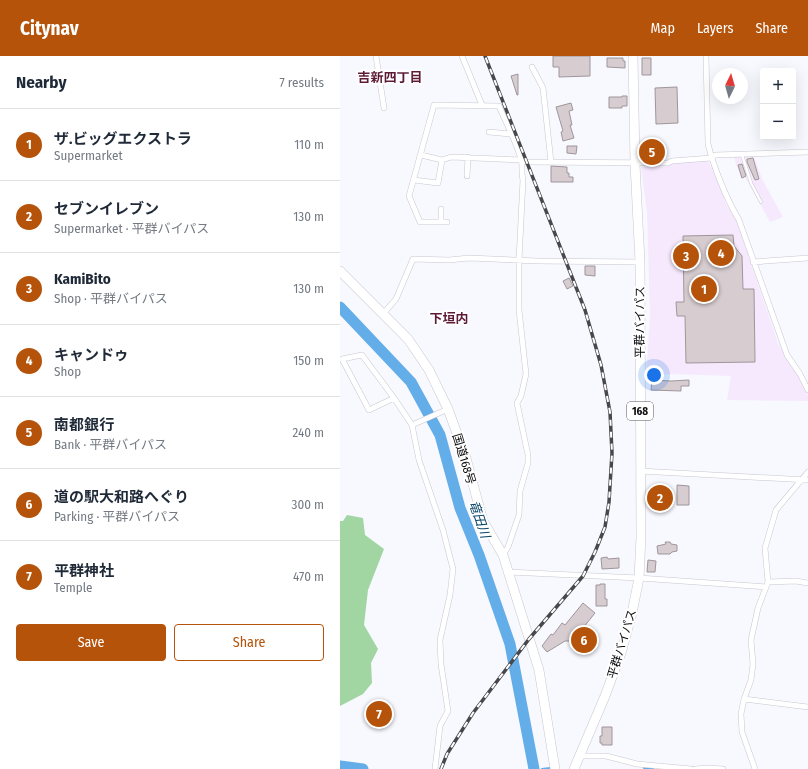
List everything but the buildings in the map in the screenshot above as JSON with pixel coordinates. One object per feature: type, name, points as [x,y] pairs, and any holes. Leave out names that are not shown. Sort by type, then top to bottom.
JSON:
[{"type":"highway","name":"平群バイパス","points":[[574,769],[605,696],[621,653],[632,613],[639,578],[641,537],[640,262],[635,164],[633,56]]},
{"type":"highway","name":"国道168号","points":[[340,271],[408,339],[429,370],[448,410],[466,458],[483,522],[503,555],[539,670],[555,769]]},
{"type":"street","points":[[376,56],[384,108]]},
{"type":"street","points":[[462,56],[482,106]]},
{"type":"street","points":[[706,56],[708,144],[711,158],[729,203],[739,220],[787,355],[800,374],[808,390]]},
{"type":"street","points":[[532,67],[543,88],[551,162]]},
{"type":"street","points":[[441,209],[444,222],[420,222],[409,196],[434,105],[499,106],[521,160],[521,173],[523,180],[519,260],[519,310],[526,374],[521,396],[517,402],[528,455],[528,462],[520,491],[519,515],[508,547],[503,555]]},
{"type":"street","points":[[489,132],[511,134]]},
{"type":"street","points":[[421,155],[442,160],[451,157],[468,157],[521,160],[527,162],[635,164],[668,163],[672,161],[711,158],[716,155],[808,152]]},
{"type":"street","points":[[467,176],[468,157]]},
{"type":"street","points":[[414,180],[438,184],[442,160]]},
{"type":"street","points":[[383,314],[396,300],[413,259],[450,260],[469,258],[640,262]]},
{"type":"street","points":[[753,262],[808,258]]},
{"type":"street","points":[[394,398],[369,410],[342,359],[362,356],[394,398],[412,426],[419,460],[453,569],[450,595],[440,640],[441,664],[448,711],[440,726],[435,769]]},
{"type":"street","points":[[412,426],[448,410]]},
{"type":"street","points":[[640,471],[808,480]]},
{"type":"street","points":[[755,769],[742,732],[741,714],[744,699],[751,680],[753,664],[751,640],[758,608],[767,585],[765,548],[776,510],[808,472]]},
{"type":"street","points":[[508,572],[767,585],[796,581],[808,583]]},
{"type":"street","points":[[744,699],[808,707]]},
{"type":"street","points":[[579,756],[602,756],[637,764],[691,769]]},
{"type":"street","points":[[695,769],[723,769]]},
{"type":"lane","points":[[742,155],[751,183],[761,202]]},
{"type":"shaded area","points":[[754,156],[762,179],[783,217],[770,222],[745,177],[741,179],[734,157]]},
{"type":"shaded area","points":[[708,161],[720,186],[726,204],[737,222],[778,343],[798,375],[808,396],[808,401],[727,400],[731,376],[670,374],[646,377],[650,317],[647,213],[641,167],[671,165],[672,162]]},
{"type":"green space","points":[[347,515],[363,518],[365,535],[384,549],[368,590],[364,625],[378,649],[371,663],[372,683],[363,694],[340,706],[340,521],[343,521]]},
{"type":"waterway","name":"竜田川","points":[[340,307],[411,382],[440,435],[460,508],[479,555],[510,644],[534,769]]},
{"type":"waterway","points":[[340,766],[363,769]]},
{"type":"waterway","points":[[542,769],[550,768]]},
{"type":"waterway","points":[[644,768],[653,769]]},
{"type":"railway","points":[[441,769],[447,754],[473,713],[529,639],[583,576],[605,527],[609,502],[612,453],[610,412],[601,365],[585,310],[485,56]]},
{"type":"place","name":"南都銀行","points":[[652,152]]},
{"type":"place","name":"キャンドゥ","points":[[721,253]]},
{"type":"place","name":"KamiBito","points":[[686,256]]},
{"type":"place","name":"ザ.ビッグエクストラ","points":[[704,289]]},
{"type":"place","name":"セブンイレブン","points":[[660,498]]},
{"type":"place","name":"道の駅大和路へぐり","points":[[584,640]]},
{"type":"place","name":"平群神社","points":[[379,714]]},
{"type":"district","name":"吉新四丁目","points":[[390,77]]},
{"type":"district","name":"下垣内","points":[[449,318]]}]
